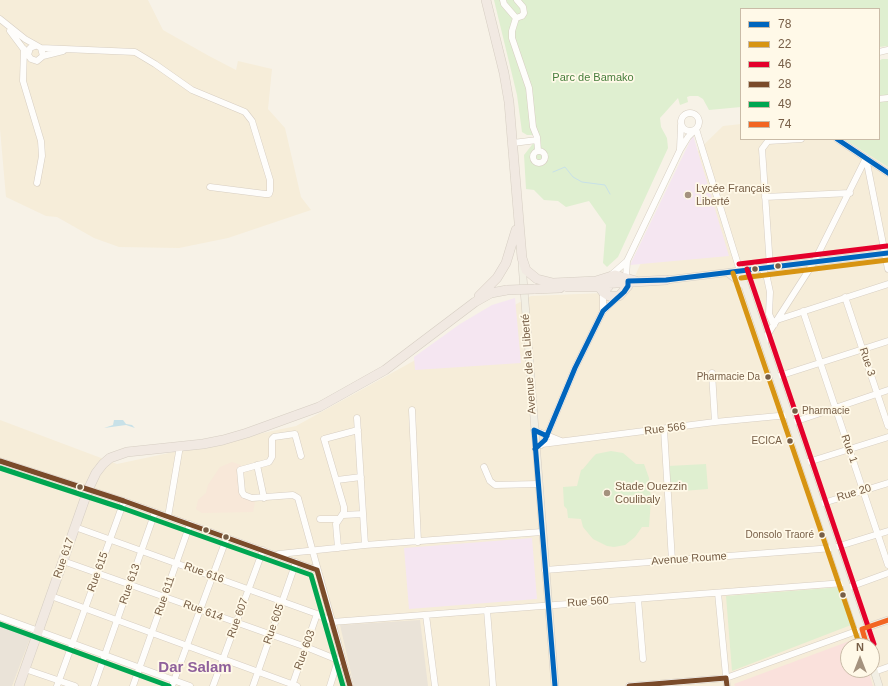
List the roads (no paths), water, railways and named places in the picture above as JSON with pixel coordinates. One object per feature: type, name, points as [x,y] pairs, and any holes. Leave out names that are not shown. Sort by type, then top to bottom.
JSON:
[{"type":"highway","points":[[486,0],[504,73],[513,144],[522,258],[530,274],[546,282],[596,281],[603,285],[609,296],[619,296],[629,281]]},
{"type":"highway","points":[[475,302],[497,278],[506,263],[513,245],[519,219]]},
{"type":"highway","points":[[603,285],[615,275],[629,281]]},
{"type":"highway","points":[[475,302],[491,293],[507,290],[603,285],[629,281],[666,280]]},
{"type":"highway","name":"Rue 617","points":[[19,686],[88,490],[96,473],[103,464],[119,454],[134,451],[203,444],[246,433],[319,407],[385,370],[475,302]]},
{"type":"main road","points":[[666,280],[886,253]]},
{"type":"main road","name":"Avenue de la Liberté","points":[[522,258],[535,449],[555,686]]},
{"type":"main road","points":[[740,271],[864,638]]},
{"type":"main road","points":[[728,273],[746,287]]},
{"type":"main road","points":[[862,629],[888,620]]},
{"type":"street","points":[[503,0],[504,4],[516,18]]},
{"type":"street","points":[[516,18],[522,16],[524,13],[523,7],[517,0]]},
{"type":"street","points":[[516,18],[512,31],[512,38],[528,80],[533,127],[538,140],[538,151]]},
{"type":"street","points":[[1,20],[38,47],[43,56]]},
{"type":"street","points":[[1,20],[24,48],[32,61],[37,61]]},
{"type":"street","points":[[28,55],[29,50],[38,47],[66,50],[135,52],[192,90],[245,112],[252,121],[270,180],[269,194],[210,188]]},
{"type":"street","points":[[24,48],[22,74],[29,104],[41,142],[42,156],[37,183]]},
{"type":"street","points":[[22,74],[43,56],[66,50]]},
{"type":"street","points":[[603,311],[603,285],[627,261],[680,150],[688,137],[696,129],[700,121],[697,116],[692,113],[684,114],[681,119],[680,150]]},
{"type":"street","points":[[681,125],[685,130],[696,129]]},
{"type":"street","points":[[696,129],[740,271]]},
{"type":"street","points":[[513,144],[538,140]]},
{"type":"street","points":[[770,267],[763,146],[772,141],[786,140]]},
{"type":"street","points":[[839,140],[888,172]]},
{"type":"street","points":[[765,342],[766,337],[814,262],[850,193],[866,158]]},
{"type":"street","points":[[866,158],[888,269]]},
{"type":"street","points":[[765,197],[850,193]]},
{"type":"street","points":[[627,261],[629,281]]},
{"type":"street","points":[[762,268],[768,278],[770,292],[769,314],[776,322]]},
{"type":"street","points":[[776,322],[803,310],[888,284]]},
{"type":"street","points":[[535,449],[542,444],[547,436],[575,368],[603,311],[619,296]]},
{"type":"street","name":"Rue 3","points":[[845,297],[888,426]]},
{"type":"street","name":"Rue 1","points":[[803,310],[888,565]]},
{"type":"street","points":[[776,377],[821,364],[888,341]]},
{"type":"street","points":[[712,373],[715,422]]},
{"type":"street","name":"Rue 566","points":[[542,444],[715,422],[790,419],[836,408],[888,390]]},
{"type":"street","points":[[412,410],[418,542]]},
{"type":"street","points":[[357,418],[365,545]]},
{"type":"street","points":[[664,429],[672,561]]},
{"type":"street","points":[[338,548],[336,529],[344,507],[324,439],[358,430]]},
{"type":"street","points":[[534,430],[540,431],[547,436],[562,441]]},
{"type":"street","points":[[301,456],[295,434],[274,437],[271,460],[269,462],[240,470],[242,492],[248,497],[264,498],[293,495],[298,498],[332,622],[340,659],[350,686]]},
{"type":"street","points":[[805,464],[888,437]]},
{"type":"street","points":[[168,517],[180,446]]},
{"type":"street","points":[[0,461],[124,501],[276,554],[317,570]]},
{"type":"street","points":[[257,465],[264,498]]},
{"type":"street","points":[[484,467],[490,481],[495,485],[538,484]]},
{"type":"street","points":[[337,480],[361,477]]},
{"type":"street","name":"Rue 20","points":[[820,504],[888,483]]},
{"type":"street","name":"Rue 615","points":[[58,684],[124,501]]},
{"type":"street","name":"Rue 613","points":[[105,655],[155,512]]},
{"type":"street","points":[[320,519],[363,514]]},
{"type":"street","name":"Rue 611","points":[[140,668],[190,524]]},
{"type":"street","name":"Rue 616","points":[[75,527],[318,614],[332,622]]},
{"type":"street","name":"Avenue Roume","points":[[545,570],[833,548],[888,531]]},
{"type":"street","points":[[276,554],[365,545],[542,532]]},
{"type":"street","points":[[173,683],[227,537]]},
{"type":"street","name":"Rue 607","points":[[213,686],[263,550]]},
{"type":"street","name":"Rue 614","points":[[63,561],[340,659]]},
{"type":"street","name":"Rue 605","points":[[253,686],[296,562]]},
{"type":"street","name":"Rue 560","points":[[332,622],[548,605],[846,585],[888,573]]},
{"type":"street","points":[[718,593],[727,686]]},
{"type":"street","points":[[51,596],[294,685]]},
{"type":"street","points":[[638,599],[643,659]]},
{"type":"street","points":[[488,610],[493,686]]},
{"type":"street","name":"Rue 603","points":[[294,685],[318,614]]},
{"type":"street","points":[[426,615],[434,686]]},
{"type":"street","points":[[0,617],[140,668],[173,683],[190,686]]},
{"type":"street","points":[[629,686],[726,678],[862,629]]},
{"type":"street","points":[[94,686],[105,655]]},
{"type":"street","points":[[330,686],[340,659]]},
{"type":"street","points":[[133,686],[140,668]]},
{"type":"street","points":[[25,669],[58,684],[75,686]]},
{"type":"water","points":[[114,420],[123,420],[126,424],[132,425],[135,428],[126,425],[104,428],[113,425]]},
{"type":"waterway","points":[[553,172],[565,167],[573,177],[582,182],[605,185],[610,194]]},
{"type":"place","name":"Lycée Français Liberté","points":[[688,195]]},
{"type":"place","name":"Pharmacie Da","points":[[768,377]]},
{"type":"place","name":"Pharmacie","points":[[795,411]]},
{"type":"place","name":"ECICA","points":[[790,441]]},
{"type":"place","name":"Stade Ouezzin Coulibaly","points":[[607,493]]},
{"type":"place","name":"Donsolo Traoré","points":[[822,535]]},
{"type":"district","name":"Dar Salam","points":[[195,668]]},
{"type":"park label","name":"Parc de Bamako","points":[[593,78]]}]
